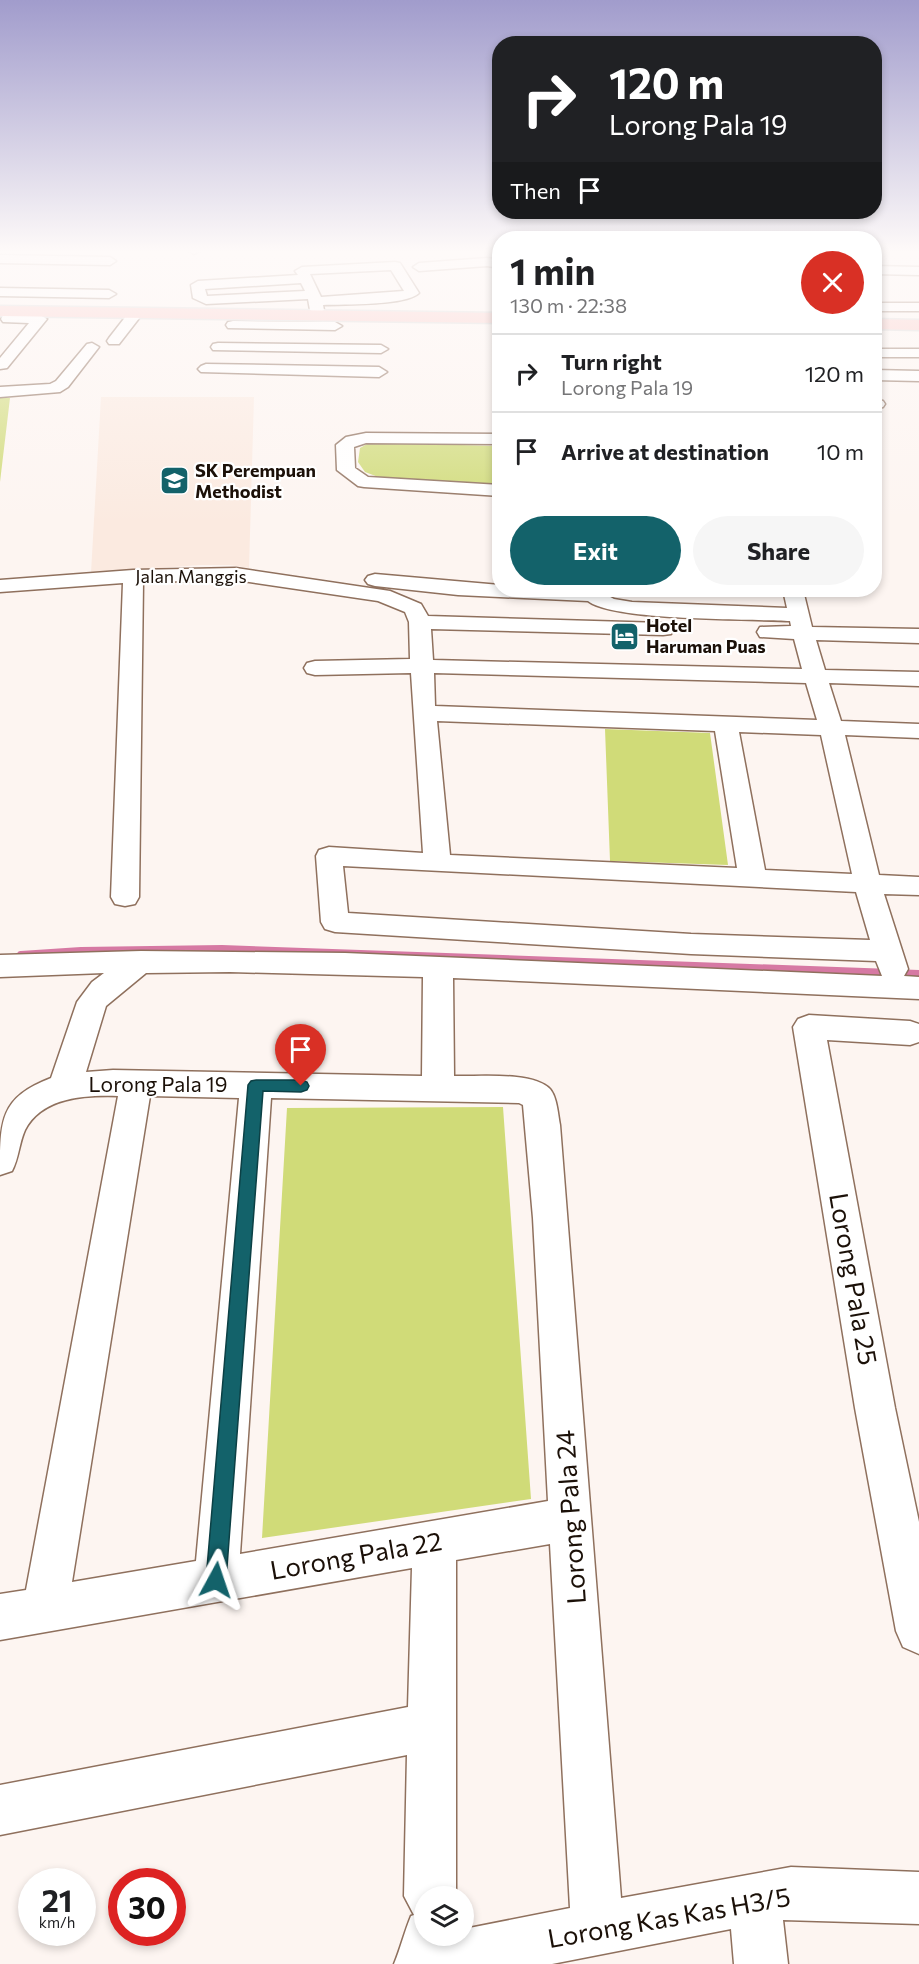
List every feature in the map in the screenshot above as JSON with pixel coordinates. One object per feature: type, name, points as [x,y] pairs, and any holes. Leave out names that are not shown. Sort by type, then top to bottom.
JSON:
[{"type":"street","points":[[2,365],[22,341]]},
{"type":"street","points":[[249,386],[276,341]]},
{"type":"street","points":[[0,392],[54,389],[62,384],[92,347]]},
{"type":"street","points":[[218,347],[381,349]]},
{"type":"street","points":[[882,353],[919,354]]},
{"type":"street","points":[[206,369],[379,372]]},
{"type":"street","points":[[882,375],[919,376]]},
{"type":"street","points":[[492,439],[366,438],[345,445],[345,457],[346,470],[364,482],[492,490]]},
{"type":"street","name":"Jalan Manggis","points":[[0,586],[133,576],[212,573],[384,594],[417,615]]},
{"type":"street","points":[[275,579],[284,573],[295,573],[458,589],[492,590]]},
{"type":"street","points":[[125,897],[133,576]]},
{"type":"street","points":[[597,597],[600,601],[612,606],[919,636]]},
{"type":"street","points":[[795,597],[831,727],[868,885],[898,973]]},
{"type":"street","points":[[437,863],[417,615],[642,629],[801,624]]},
{"type":"street","points":[[642,629],[645,672]]},
{"type":"street","points":[[315,668],[422,666],[919,679]]},
{"type":"street","points":[[424,713],[919,731]]},
{"type":"street","points":[[726,724],[753,879]]},
{"type":"street","points":[[898,973],[691,944],[335,922],[329,856],[868,885],[919,885]]},
{"type":"street","points":[[0,966],[197,960],[629,973],[898,973]]},
{"type":"street","points":[[65,1086],[92,1002],[141,961]]},
{"type":"street","points":[[438,968],[438,1088]]},
{"type":"street","name":"Lorong Pala 25","points":[[910,1033],[809,1027],[875,1408],[919,1631]]},
{"type":"street","points":[[45,1609],[136,1084]]},
{"type":"street","points":[[216,1580],[256,1085]]},
{"type":"street","name":"Lorong Pala 19","points":[[0,1161],[8,1129],[26,1103],[44,1092],[65,1086],[256,1085],[524,1090],[538,1098],[539,1105]]},
{"type":"street","name":"Lorong Pala 24","points":[[539,1105],[552,1218],[597,1929]]},
{"type":"street","name":"Lorong Pala 22","points":[[0,1617],[571,1519]]},
{"type":"street","points":[[430,1886],[434,1543]]},
{"type":"street","points":[[0,1810],[432,1726]]},
{"type":"street","name":"Lorong Kas Kas H3/5","points":[[427,1954],[597,1929],[791,1893],[919,1898]]},
{"type":"street","points":[[755,1900],[761,1964]]},
{"type":"shaded area","name":"SK Perempuan Methodist","points":[[101,397],[254,397],[249,568],[230,565],[200,565],[91,573]]},
{"type":"green space","points":[[0,398],[10,398],[0,482]]},
{"type":"green space","points":[[367,444],[492,446],[492,485],[381,478],[365,472],[358,462],[360,448]]},
{"type":"green space","points":[[605,729],[710,733],[728,865],[610,861]]},
{"type":"green space","points":[[503,1107],[531,1499],[262,1538],[287,1108]]},
{"type":"waterway","points":[[21,955],[81,951],[222,949],[919,974]]},
{"type":"place","name":"SK Perempuan Methodist","points":[[174,481]]},
{"type":"place","name":"Hotel Haruman Puas","points":[[625,636]]},
{"type":"route","points":[[216,1580],[256,1085],[301,1086]]}]
